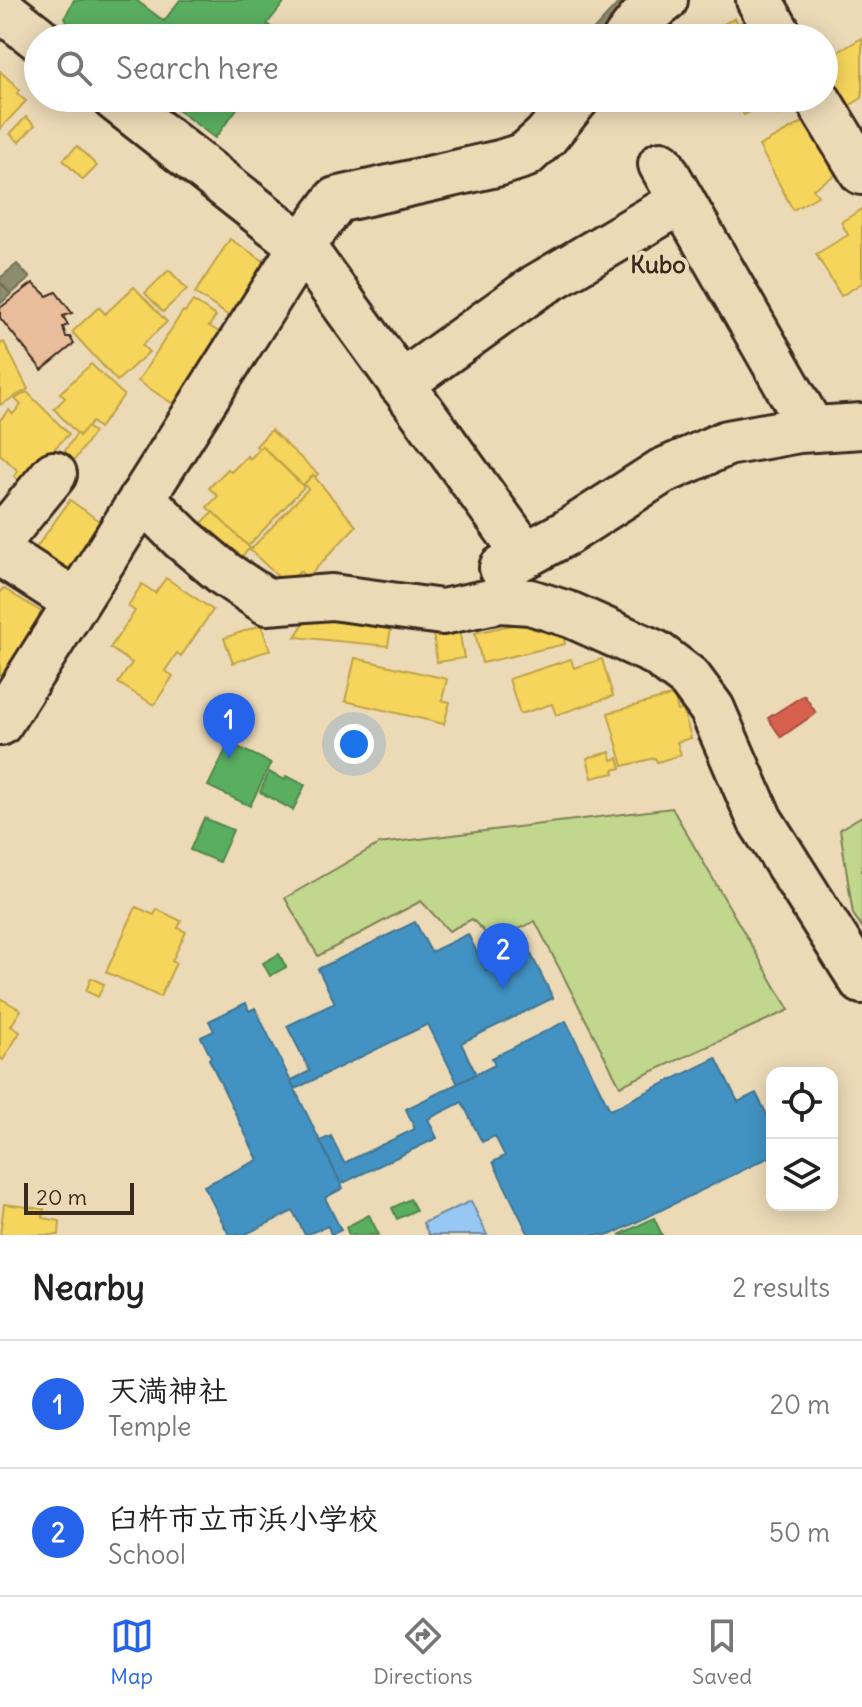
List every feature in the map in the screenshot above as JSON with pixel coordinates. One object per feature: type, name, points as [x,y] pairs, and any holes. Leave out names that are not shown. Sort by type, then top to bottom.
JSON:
[{"type":"street","points":[[637,24],[665,0]]},
{"type":"street","points":[[759,0],[773,24]]},
{"type":"street","points":[[0,8],[24,27]]},
{"type":"street","points":[[132,112],[302,246],[525,554]]},
{"type":"street","points":[[4,707],[76,602],[302,246],[336,200],[525,155],[566,112]]},
{"type":"street","points":[[826,112],[862,172]]},
{"type":"street","points":[[661,164],[812,429]]},
{"type":"street","points":[[401,384],[536,287],[682,201]]},
{"type":"street","points":[[442,612],[482,579],[566,533],[661,472],[727,443],[812,429],[862,426]]},
{"type":"street","points":[[0,540],[54,474]]},
{"type":"street","points":[[142,498],[182,538],[225,574],[267,602],[332,597],[442,612],[500,600],[530,602],[571,615],[656,653],[689,678],[712,709],[760,820],[862,981]]},
{"type":"street","points":[[0,553],[76,602]]},
{"type":"green space","points":[[672,808],[789,1010],[620,1086],[535,921],[493,941],[472,919],[449,931],[421,901],[318,956],[285,898],[379,844]]},
{"type":"green space","points":[[862,816],[862,927],[853,914],[840,829]]},
{"type":"water","points":[[471,1201],[487,1235],[429,1235],[423,1223]]},
{"type":"building: Homes","points":[[735,18],[738,24],[724,24]]},
{"type":"building: Homes","points":[[862,38],[862,98],[842,110],[838,103],[838,52]]},
{"type":"building: Homes","points":[[0,71],[20,90],[17,93],[24,103],[0,129]]},
{"type":"building: Homes","points":[[26,117],[35,125],[19,142],[10,134]]},
{"type":"building: Homes","points":[[805,121],[808,128],[816,123],[843,170],[813,189],[818,196],[793,210],[759,146]]},
{"type":"building: Homes","points":[[77,146],[97,166],[83,180],[63,160]]},
{"type":"building: Homes","points":[[862,209],[862,283],[841,296],[816,254],[848,235],[841,222]]},
{"type":"building: Homes","points":[[230,239],[270,265],[235,320],[195,293]]},
{"type":"building: Homes","points":[[169,270],[187,289],[163,312],[145,293]]},
{"type":"building: Homes","points":[[134,287],[167,322],[142,345],[149,352],[117,381],[72,332],[99,307],[105,314]]},
{"type":"building: Homes","points":[[193,301],[216,316],[209,326],[221,333],[175,405],[138,381],[183,311]]},
{"type":"building: Homes","points":[[4,342],[28,389],[0,405],[0,344]]},
{"type":"building: Homes","points":[[91,364],[124,395],[99,428],[92,422],[79,436],[54,409],[65,398],[60,393]]},
{"type":"building: Homes","points":[[27,392],[69,434],[51,452],[53,454],[29,492],[14,476],[18,471],[0,454],[0,420],[9,410],[13,414],[21,405],[15,399]]},
{"type":"building: Homes","points":[[87,427],[94,432],[69,468],[58,461],[77,433],[79,436]]},
{"type":"building: Homes","points":[[271,430],[318,474],[315,477],[313,475],[303,485],[262,446],[260,449],[256,446]]},
{"type":"building: Homes","points":[[262,446],[304,487],[248,546],[207,507],[218,496],[209,488],[228,469],[231,472]]},
{"type":"building: Homes","points":[[313,475],[356,526],[307,578],[300,571],[287,585],[250,550],[308,489],[304,484]]},
{"type":"building: Homes","points":[[70,500],[106,526],[66,583],[29,558]]},
{"type":"building: Homes","points":[[213,512],[250,548],[237,562],[199,526]]},
{"type":"building: Homes","points":[[166,578],[213,610],[181,656],[177,653],[165,671],[173,676],[154,705],[118,683],[132,663],[110,648],[135,611],[128,606],[142,584],[155,593]]},
{"type":"building: Homes","points":[[3,588],[48,616],[3,677],[0,675],[0,592]]},
{"type":"building: Homes","points":[[309,615],[392,621],[388,646],[295,637]]},
{"type":"building: Homes","points":[[531,621],[533,629],[551,624],[554,633],[563,631],[565,644],[482,663],[475,633]]},
{"type":"building: Homes","points":[[261,625],[270,650],[233,663],[224,638]]},
{"type":"building: Homes","points":[[459,629],[464,658],[437,662],[433,633]]},
{"type":"building: Homes","points":[[355,658],[447,679],[442,700],[450,702],[444,724],[345,701]]},
{"type":"building: Homes","points":[[571,659],[574,668],[602,659],[613,696],[556,715],[552,704],[520,714],[509,679]]},
{"type":"building: Homes","points":[[674,695],[678,711],[683,709],[691,738],[677,742],[681,755],[657,762],[655,758],[623,766],[608,713]]},
{"type":"building: Homes","points":[[610,752],[612,760],[618,758],[621,768],[613,770],[614,773],[592,778],[587,758]]},
{"type":"building: Homes","points":[[136,907],[154,915],[157,909],[181,921],[178,928],[186,932],[160,997],[106,972]]},
{"type":"building: Homes","points":[[91,978],[104,984],[98,997],[86,991]]},
{"type":"building: Homes","points":[[0,998],[21,1010],[11,1026],[20,1032],[3,1060],[0,1058]]},
{"type":"building: Homes","points":[[4,1204],[44,1209],[43,1218],[60,1221],[59,1235],[0,1235]]},
{"type":"building: Shops","points":[[804,695],[816,713],[781,737],[768,718]]},
{"type":"building: Schools","points":[[415,922],[431,952],[468,934],[486,971],[529,950],[553,998],[461,1043],[476,1074],[458,1084],[428,1024],[295,1089],[290,1081],[310,1071],[287,1026],[335,1003],[318,969]]},
{"type":"building: Schools","points":[[246,1003],[249,1011],[255,1008],[343,1188],[325,1198],[341,1230],[331,1235],[328,1226],[305,1235],[293,1211],[244,1235],[229,1235],[204,1186],[258,1160],[201,1037],[214,1031],[209,1021]]},
{"type":"building: Schools","points":[[566,1021],[610,1110],[716,1058],[738,1102],[756,1093],[766,1113],[766,1159],[610,1235],[529,1235],[493,1162],[505,1156],[495,1136],[482,1142],[462,1102],[428,1119],[437,1138],[341,1184],[320,1141],[331,1136],[344,1163],[415,1129],[406,1109],[495,1065],[492,1058]]},
{"type":"building: Public","points":[[74,0],[136,0],[164,21],[180,0],[286,0],[267,24],[68,24],[65,17]]},
{"type":"building: Public","points":[[181,112],[234,112],[215,138]]},
{"type":"building: Public","points":[[229,743],[271,763],[250,806],[208,786]]},
{"type":"building: Public","points":[[269,772],[305,785],[293,810],[260,792]]},
{"type":"building: Public","points":[[204,818],[233,830],[219,862],[190,850]]},
{"type":"building: Public","points":[[279,954],[286,967],[270,976],[263,963]]},
{"type":"building: Public","points":[[410,1199],[416,1210],[397,1219],[392,1208]]},
{"type":"building: Public","points":[[369,1215],[379,1235],[349,1235],[346,1227]]},
{"type":"building: Public","points":[[654,1218],[662,1235],[619,1235]]},
{"type":"building: Industry","points":[[621,0],[640,0],[618,24],[599,24]]},
{"type":"building: Industry","points":[[17,264],[30,278],[11,294],[0,278]]},
{"type":"building: Industry","points":[[0,285],[11,294],[0,304]]},
{"type":"building: Other","points":[[33,283],[47,296],[56,292],[72,313],[63,316],[68,325],[63,327],[66,337],[70,337],[74,344],[42,370],[0,318],[0,308]]},
{"type":"place","name":"天満神社","points":[[229,759]]},
{"type":"place","name":"臼杵市立市浜小学校","points":[[503,989]]},
{"type":"district","name":"Kubo","points":[[658,264]]}]
